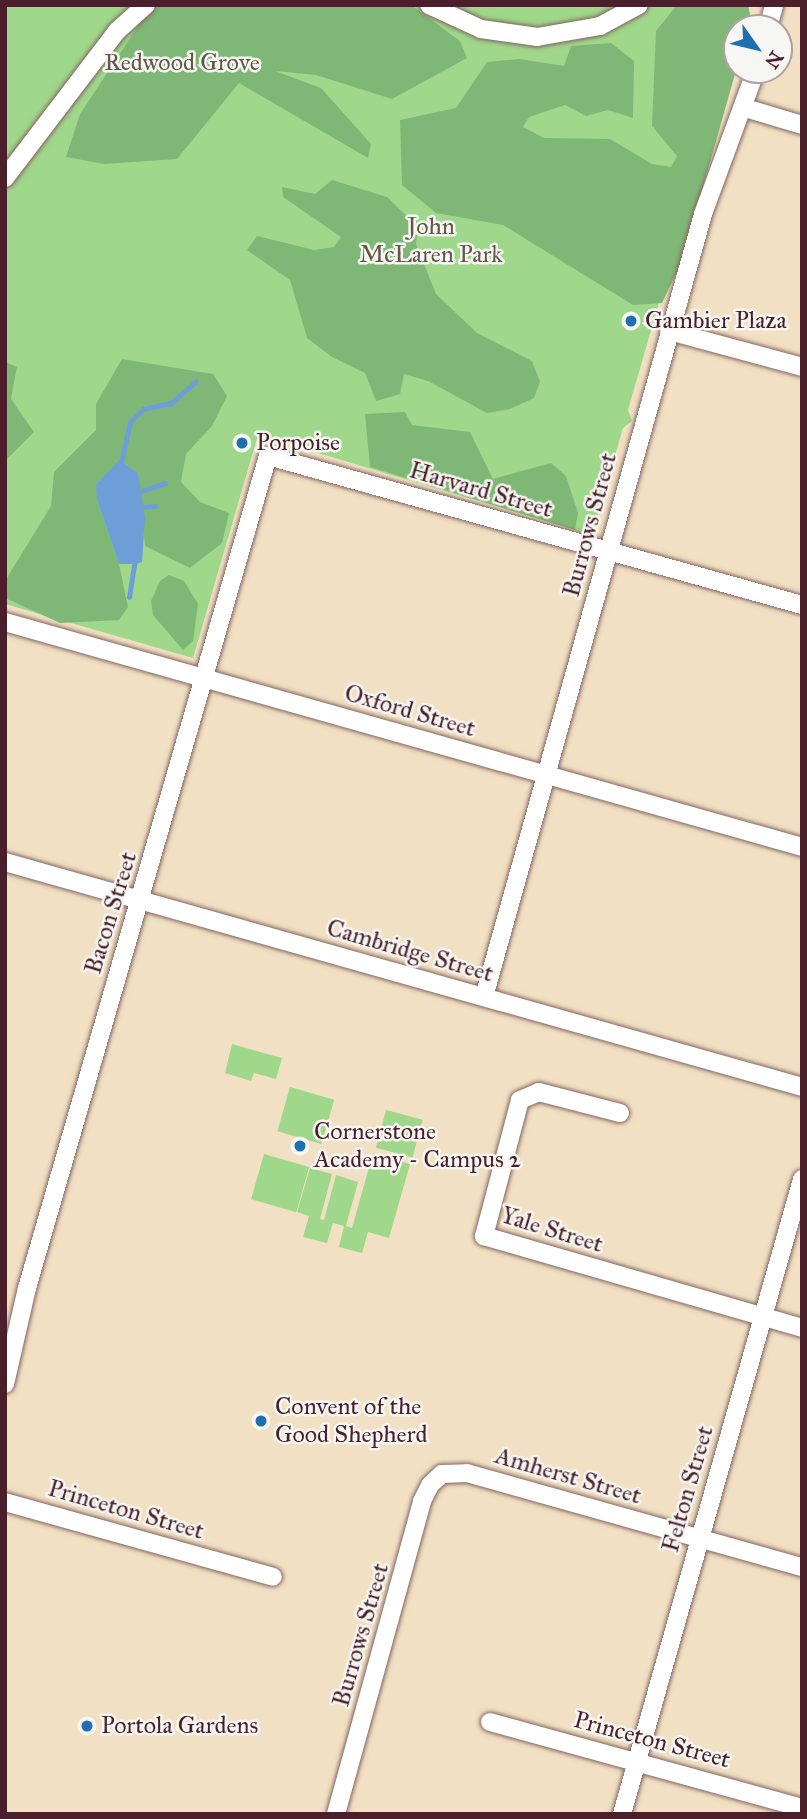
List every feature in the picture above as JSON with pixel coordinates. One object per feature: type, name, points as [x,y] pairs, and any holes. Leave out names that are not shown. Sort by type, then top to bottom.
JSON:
[{"type":"street","points":[[5,178],[117,31],[146,5]]},
{"type":"street","points":[[429,5],[481,29],[537,37],[600,26],[639,5]]},
{"type":"street","name":"Burrows Street","points":[[484,997],[703,214],[746,108],[752,84]]},
{"type":"street","points":[[746,108],[802,125]]},
{"type":"street","points":[[669,331],[802,367]]},
{"type":"street","name":"Harvard Street","points":[[268,456],[802,605]]},
{"type":"street","name":"Bacon Street","points":[[5,1384],[10,1345],[268,456]]},
{"type":"street","name":"Oxford Street","points":[[5,622],[802,847]]},
{"type":"street","name":"Cambridge Street","points":[[5,862],[802,1087]]},
{"type":"street","name":"Yale Street","points":[[620,1113],[539,1091],[520,1100],[484,1237],[802,1328]]},
{"type":"street","name":"Felton Street","points":[[622,1814],[802,1179]]},
{"type":"street","name":"Amherst Street","points":[[442,1474],[467,1473],[802,1567]]},
{"type":"street","name":"Burrows Street","points":[[336,1814],[422,1501],[442,1474]]},
{"type":"street","name":"Princeton Street","points":[[5,1502],[273,1577]]},
{"type":"street","name":"Princeton Street","points":[[490,1722],[802,1808]]},
{"type":"green space","name":"John McLaren Park","points":[[5,5],[745,5],[742,14],[723,14],[723,81],[628,410],[632,421],[623,428],[592,535],[258,435],[193,658],[5,604]]},
{"type":"green space","name":"Redwood Grove","points":[[130,5],[411,5],[460,41],[467,58],[392,99],[316,75],[275,71],[321,88],[371,144],[368,158],[239,83],[177,159],[104,164],[66,157],[80,114],[144,17]]},
{"type":"green space","points":[[677,5],[748,5],[750,14],[723,14],[723,84],[732,84],[682,261],[662,303],[633,305],[503,225],[436,213],[402,185],[400,120],[456,108],[487,62],[519,59],[564,66],[571,46],[611,43],[634,61],[633,118],[608,110],[586,116],[565,105],[529,117],[523,127],[544,138],[610,139],[652,164],[671,167],[677,156],[652,126],[656,31]]},
{"type":"green space","points":[[332,180],[387,197],[418,227],[416,244],[436,294],[477,333],[532,361],[540,382],[534,398],[510,409],[487,413],[428,381],[404,374],[400,394],[376,401],[365,373],[332,357],[307,338],[290,280],[247,250],[257,236],[314,250],[334,247],[341,237],[283,197],[282,187],[315,194]]},
{"type":"green space","points":[[122,359],[213,374],[227,396],[212,426],[186,454],[181,482],[200,502],[229,513],[222,543],[190,568],[145,546],[138,473],[97,500],[119,564],[128,607],[119,620],[60,623],[5,598],[5,581],[51,506],[54,472],[96,430],[96,404]]},
{"type":"green space","points":[[5,362],[17,367],[11,399],[34,432],[5,461]]},
{"type":"green space","points":[[405,412],[412,425],[470,432],[493,479],[551,463],[566,476],[578,513],[575,530],[370,467],[365,414]]},
{"type":"green space","points":[[169,575],[184,581],[198,604],[193,641],[183,650],[153,615],[151,601],[160,581]]},
{"type":"green space","points":[[232,1044],[282,1058],[276,1079],[254,1073],[251,1081],[225,1073]]},
{"type":"green space","points":[[290,1087],[334,1100],[322,1144],[277,1131]]},
{"type":"green space","points":[[386,1110],[423,1120],[413,1158],[376,1148]]},
{"type":"green space","points":[[373,1153],[410,1164],[389,1238],[368,1232],[362,1253],[339,1247],[344,1226],[333,1223],[327,1243],[303,1237],[309,1216],[297,1212],[310,1168],[332,1174],[320,1219],[324,1220],[336,1175],[358,1182],[346,1226],[352,1228]]},
{"type":"green space","points":[[264,1154],[309,1167],[296,1212],[251,1199]]},
{"type":"water","points":[[119,460],[138,473],[145,518],[142,562],[135,564],[119,564],[97,500],[96,485]]},
{"type":"waterway","points":[[120,467],[130,422],[143,409],[171,403],[196,381]]},
{"type":"waterway","points":[[136,493],[165,483]]},
{"type":"waterway","points":[[138,507],[155,506]]},
{"type":"waterway","points":[[129,597],[135,559]]},
{"type":"place","name":"Gambier Plaza","points":[[631,321]]},
{"type":"place","name":"Porpoise","points":[[242,443]]},
{"type":"place","name":"Cornerstone Academy - Campus 2","points":[[300,1146]]},
{"type":"place","name":"Convent of the Good Shepherd","points":[[261,1421]]},
{"type":"place","name":"Portola Gardens","points":[[87,1726]]}]
